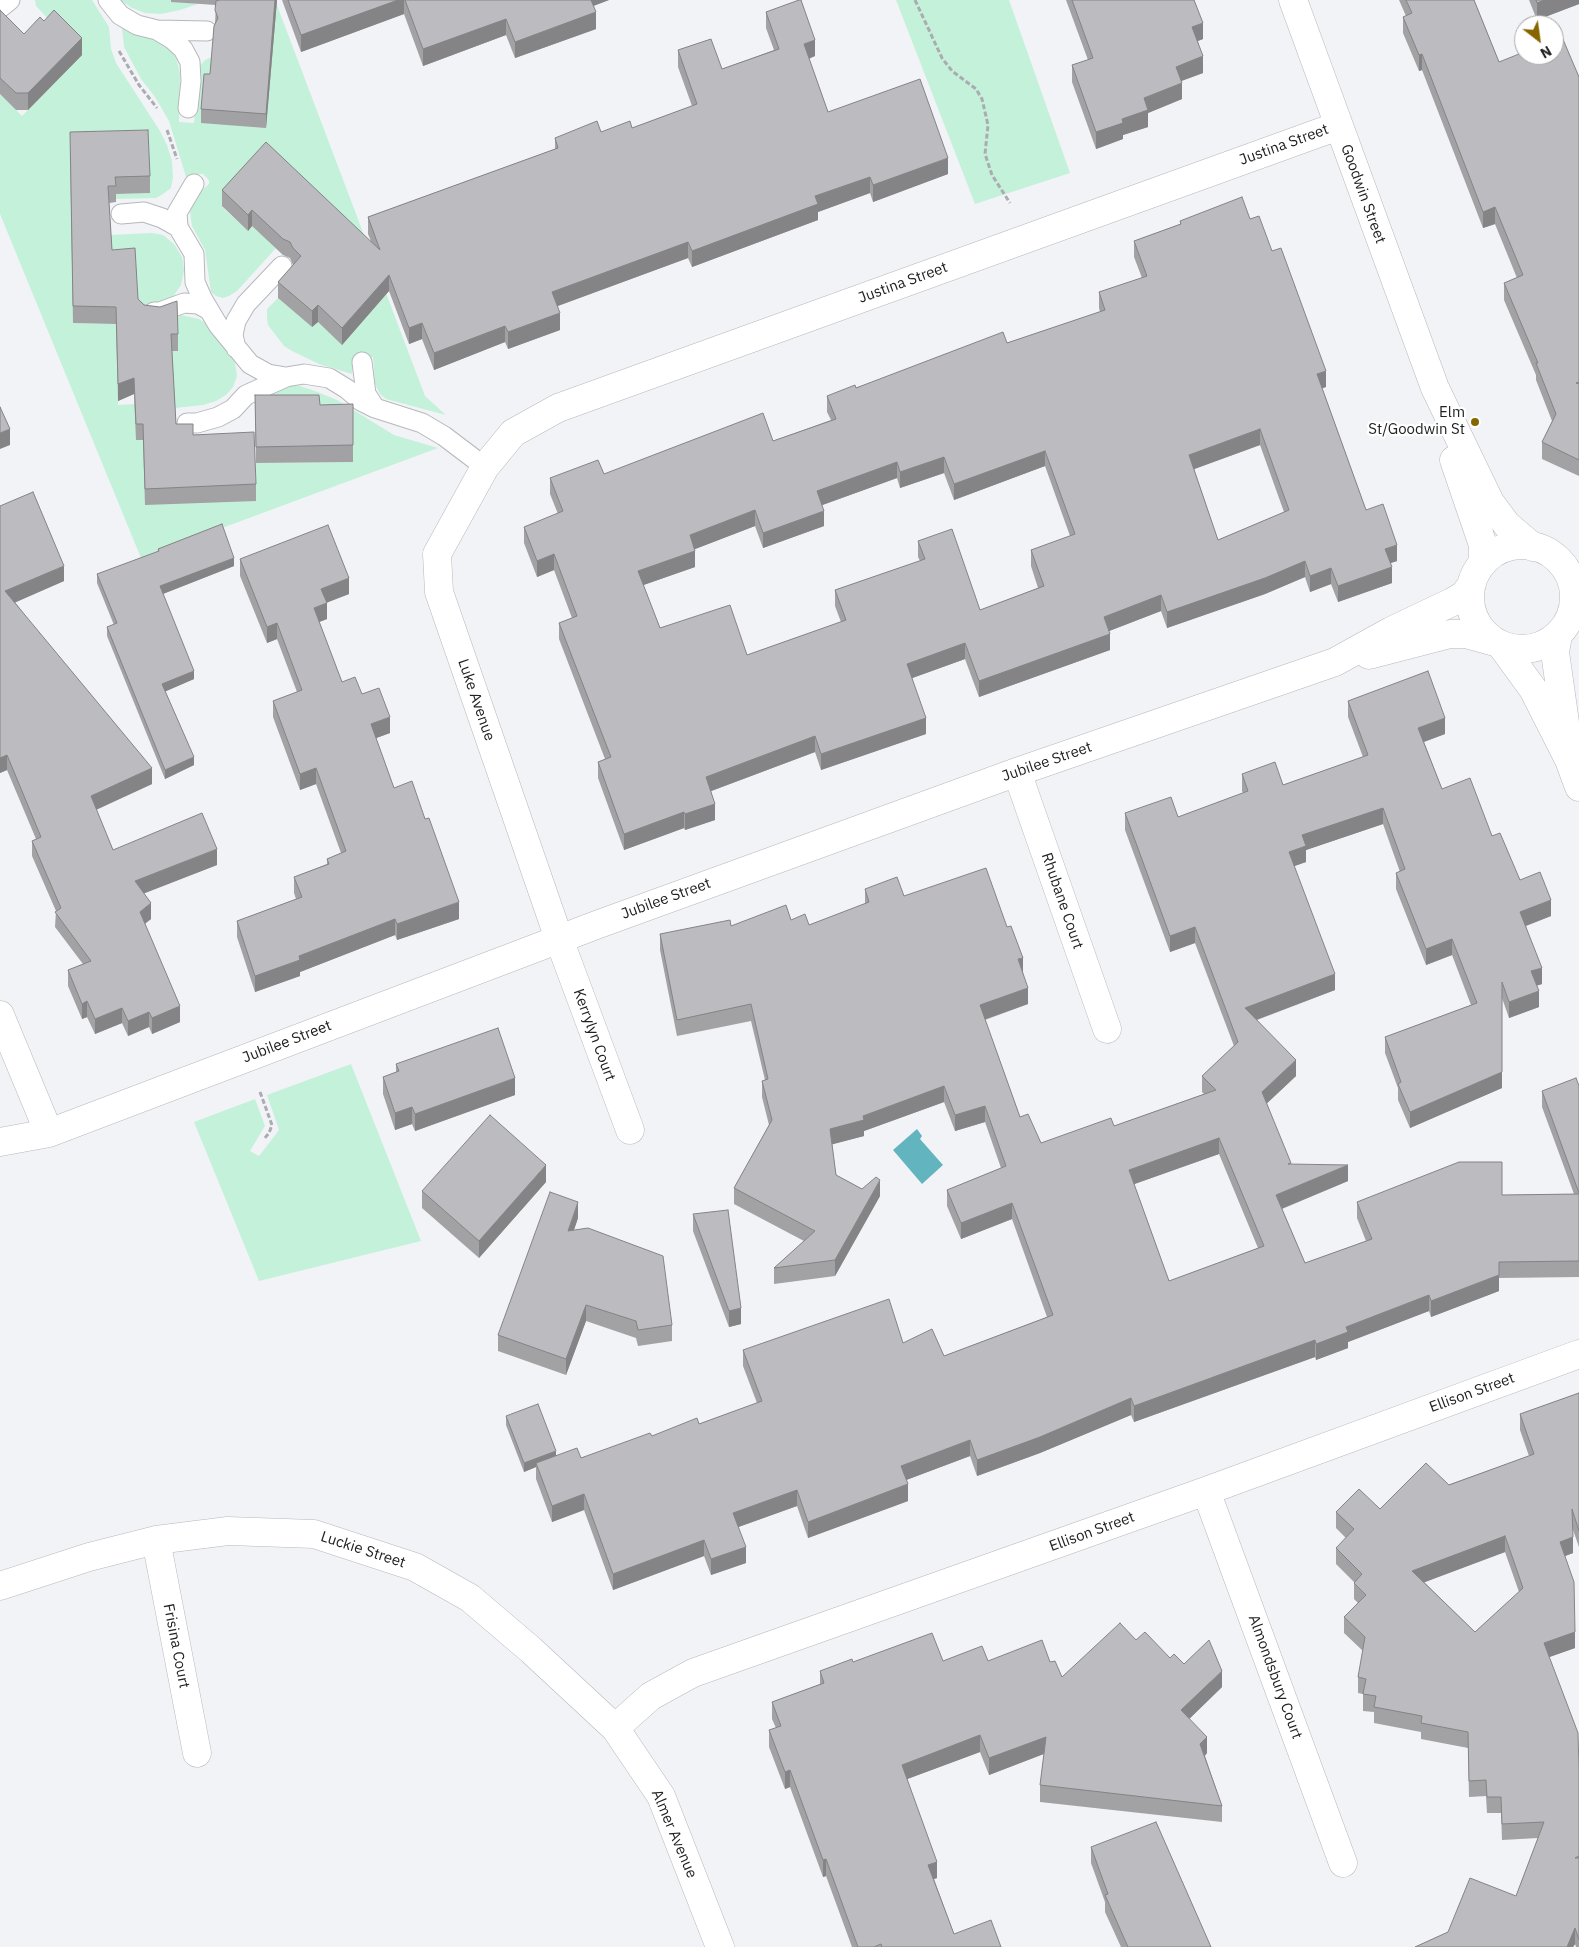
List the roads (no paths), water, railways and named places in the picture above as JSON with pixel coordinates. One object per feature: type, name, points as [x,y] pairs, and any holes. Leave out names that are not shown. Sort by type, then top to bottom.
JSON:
[{"type":"street","name":"Goodwin Street","points":[[1293,0],[1435,388],[1461,482],[1484,545],[1478,573]]},
{"type":"street","name":"Justina Street","points":[[485,467],[513,433],[558,408],[1338,126]]},
{"type":"street","name":"Goodwin Street","points":[[1435,388],[1490,502],[1507,525],[1533,547]]},
{"type":"street","name":"Luke Avenue","points":[[485,467],[437,554],[439,592],[559,939]]},
{"type":"street","points":[[1569,760],[1566,720],[1555,652],[1567,628],[1575,600],[1569,564],[1544,550],[1533,547],[1508,547],[1492,555],[1478,573],[1470,595],[1472,614],[1482,631],[1498,643],[1526,677],[1569,760],[1579,787]]},
{"type":"street","name":"Jubilee Street","points":[[1335,662],[1391,631],[1464,595],[1478,573]]},
{"type":"street","points":[[1498,643],[1512,649],[1530,649],[1546,644],[1567,628]]},
{"type":"street","name":"Jubilee Street","points":[[0,1142],[49,1133],[559,939],[1017,772],[1335,662],[1450,634],[1466,634],[1498,643]]},
{"type":"street","name":"Rhubane Court","points":[[1017,772],[1107,1029]]},
{"type":"street","name":"Kerrylyn Court","points":[[559,939],[630,1130]]},
{"type":"street","points":[[0,1015],[49,1133]]},
{"type":"street","name":"Ellison Street","points":[[615,1728],[651,1696],[693,1674],[1206,1491],[1579,1354]]},
{"type":"street","name":"Almondsbury Court","points":[[1206,1491],[1344,1863]]},
{"type":"street","name":"Luckie Street","points":[[0,1586],[89,1557],[156,1540],[228,1531],[314,1534],[415,1566],[470,1598],[531,1650],[615,1728]]},
{"type":"street","name":"Frisina Court","points":[[156,1540],[197,1753]]},
{"type":"street","name":"Almer Avenue","points":[[615,1728],[661,1796],[720,1947]]},
{"type":"lane","points":[[0,8],[10,0]]},
{"type":"lane","points":[[112,5],[120,16],[137,25],[157,30],[207,31]]},
{"type":"lane","points":[[157,30],[172,39],[183,49],[190,62],[191,81],[188,108]]},
{"type":"lane","points":[[194,184],[177,213],[178,227],[194,254],[195,282],[218,325],[250,364],[268,374],[286,377]]},
{"type":"lane","points":[[121,214],[144,212],[162,218],[178,227]]},
{"type":"lane","points":[[236,348],[233,335],[236,321],[246,304],[282,266]]},
{"type":"lane","points":[[150,312],[160,312],[184,303],[198,304],[209,310]]},
{"type":"lane","points":[[362,362],[366,394],[375,408]]},
{"type":"lane","points":[[187,422],[197,423],[218,417],[233,409],[246,395],[286,377],[304,374],[328,378],[347,389],[361,401],[375,408],[422,423],[444,436],[485,467]]},
{"type":"water","points":[[917,1129],[922,1136],[920,1139],[943,1165],[922,1184],[893,1150]]},
{"type":"place","name":"Elm St/Goodwin St","points":[[1475,422]]}]
